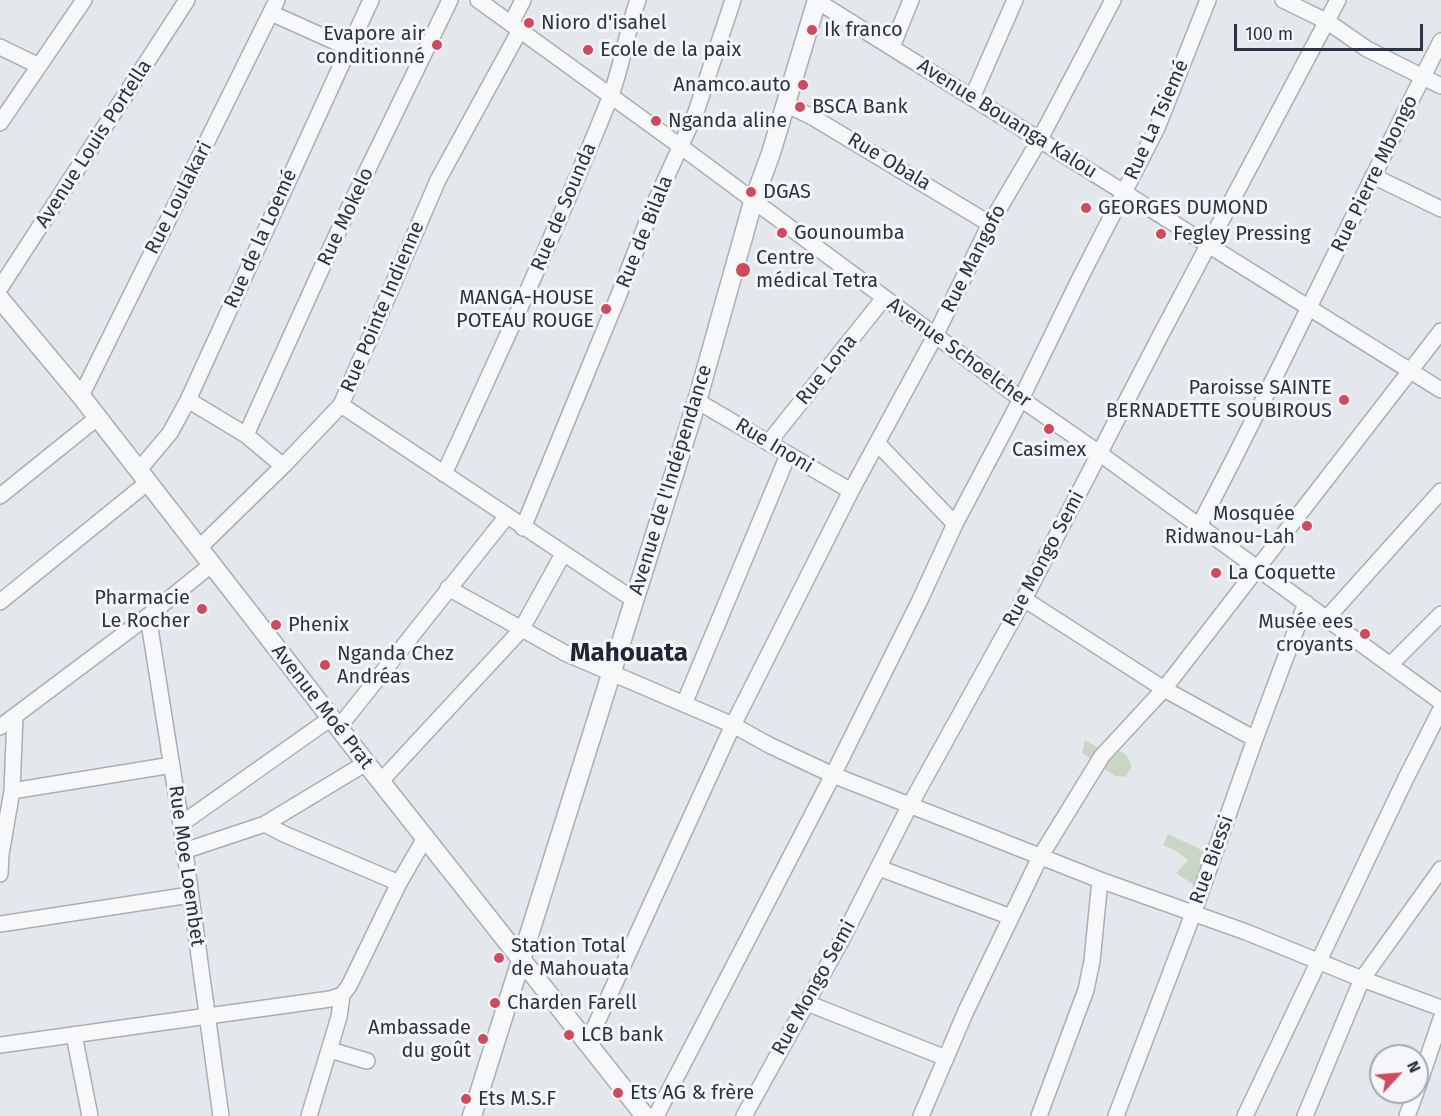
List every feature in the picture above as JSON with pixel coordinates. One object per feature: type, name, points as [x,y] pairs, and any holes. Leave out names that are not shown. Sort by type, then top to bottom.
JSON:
[{"type":"street","points":[[0,123],[84,0]]},
{"type":"street","name":"Avenue Louis Portella","points":[[0,288],[188,0]]},
{"type":"street","name":"Rue de la Loemé","points":[[0,602],[143,477],[189,400],[371,0]]},
{"type":"street","name":"Rue Mokelo","points":[[246,435],[348,210],[450,0]]},
{"type":"street","name":"Avenue Schoelcher","points":[[478,0],[680,146],[935,336],[1441,702]]},
{"type":"street","name":"Rue Pointe Indienne","points":[[198,549],[283,466],[341,405],[438,180],[516,27],[523,0]]},
{"type":"street","name":"Rue de Sounda","points":[[444,474],[538,270],[610,97],[638,0]]},
{"type":"street","name":"Rue de Bilala","points":[[524,528],[652,209],[696,112],[733,0]]},
{"type":"street","name":"Avenue Bouanga Kalou","points":[[817,0],[1441,390]]},
{"type":"street","name":"Avenue de l'Indépendance","points":[[522,960],[697,401],[753,202],[786,104],[817,0]]},
{"type":"street","points":[[892,47],[911,0]]},
{"type":"street","points":[[972,98],[1015,0]]},
{"type":"street","name":"Rue Mangofo","points":[[587,1044],[733,726],[851,491],[935,336],[990,224],[1040,139],[1113,0]]},
{"type":"street","name":"Rue La Tsiemé","points":[[645,1115],[833,775],[955,524],[1022,399],[1157,128],[1208,0]]},
{"type":"street","points":[[1283,0],[1328,22],[1367,49],[1441,86]]},
{"type":"street","name":"Rue Mongo Semi","points":[[744,1116],[807,1003],[910,805],[1024,599],[1338,0]]},
{"type":"street","points":[[274,7],[349,48]]},
{"type":"street","name":"Rue Loulakari","points":[[81,396],[274,7]]},
{"type":"street","name":"Rue Pierre Mbongo","points":[[1199,526],[1253,424],[1441,41]]},
{"type":"street","points":[[0,47],[39,66]]},
{"type":"street","name":"Rue Obala","points":[[786,104],[814,118],[990,224]]},
{"type":"street","points":[[1373,176],[1441,209]]},
{"type":"street","name":"Rue Lona","points":[[769,442],[884,298]]},
{"type":"street","name":"Avenue Moé Prat","points":[[0,299],[81,396],[198,549],[645,1115]]},
{"type":"street","points":[[921,1116],[966,1011],[1040,857],[1102,756],[1164,689],[1441,331]]},
{"type":"street","points":[[189,400],[246,435],[283,466]]},
{"type":"street","name":"Rue Inoni","points":[[697,401],[851,491]]},
{"type":"street","points":[[341,405],[634,600]]},
{"type":"street","points":[[0,496],[97,418]]},
{"type":"street","points":[[877,443],[955,524]]},
{"type":"street","points":[[684,704],[788,455]]},
{"type":"street","points":[[1327,618],[1441,491]]},
{"type":"street","points":[[181,824],[335,723],[507,516]]},
{"type":"street","points":[[381,781],[521,630],[563,554]]},
{"type":"street","points":[[0,874],[1,854],[12,791],[4,722],[148,616],[211,565]]},
{"type":"street","points":[[448,588],[565,653],[733,726],[833,775],[1100,880],[1246,932],[1362,979],[1440,1006],[1429,1044]]},
{"type":"street","points":[[1024,599],[1164,689],[1255,739]]},
{"type":"street","name":"Rue Biessi","points":[[1116,1116],[1193,915],[1306,603]]},
{"type":"street","points":[[1390,665],[1441,614]]},
{"type":"street","name":"Rue Moe Loembet","points":[[148,616],[181,824],[221,1116]]},
{"type":"street","points":[[1245,1116],[1441,709]]},
{"type":"street","points":[[184,850],[265,824],[366,763]]},
{"type":"street","points":[[12,791],[172,765]]},
{"type":"street","points":[[265,824],[399,883]]},
{"type":"street","points":[[0,1045],[330,999],[342,995],[350,986],[399,883],[425,838]]},
{"type":"street","points":[[879,868],[1011,918]]},
{"type":"street","points":[[1305,1116],[1362,979],[1441,869]]},
{"type":"street","points":[[1040,1116],[1086,990],[1092,961],[1100,880]]},
{"type":"street","points":[[0,924],[190,896]]},
{"type":"street","points":[[472,1116],[522,960]]},
{"type":"street","points":[[309,1116],[339,1017],[342,995]]},
{"type":"street","points":[[807,1003],[946,1058]]},
{"type":"street","points":[[74,1035],[90,1116]]},
{"type":"street","points":[[330,1050],[367,1061]]},
{"type":"green space","points":[[1085,740],[1099,748],[1124,754],[1132,766],[1125,777],[1115,776],[1082,753]]},
{"type":"green space","points":[[1168,834],[1210,854],[1197,887],[1176,873],[1188,860],[1175,850],[1163,845]]},
{"type":"place","name":"Nioro d'isahel","points":[[529,23]]},
{"type":"place","name":"Ik franco","points":[[812,30]]},
{"type":"place","name":"Evapore air conditionné","points":[[437,45]]},
{"type":"place","name":"Ecole de la paix","points":[[588,50]]},
{"type":"place","name":"Anamco.auto","points":[[803,85]]},
{"type":"place","name":"BSCA Bank","points":[[800,107]]},
{"type":"place","name":"Nganda aline","points":[[656,121]]},
{"type":"place","name":"DGAS","points":[[751,192]]},
{"type":"place","name":"GEORGES DUMOND","points":[[1086,208]]},
{"type":"place","name":"Gounoumba","points":[[782,233]]},
{"type":"place","name":"Fegley Pressing","points":[[1161,234]]},
{"type":"place","name":"Centre médical Tetra","points":[[743,270]]},
{"type":"place","name":"MANGA-HOUSE POTEAU ROUGE","points":[[606,309]]},
{"type":"place","name":"Paroisse SAINTE BERNADETTE SOUBIROUS","points":[[1344,400]]},
{"type":"place","name":"Casimex","points":[[1049,429]]},
{"type":"place","name":"Mosquée Ridwanou-Lah","points":[[1307,526]]},
{"type":"place","name":"La Coquette","points":[[1216,573]]},
{"type":"place","name":"Pharmacie Le Rocher","points":[[202,609]]},
{"type":"place","name":"Phenix","points":[[276,625]]},
{"type":"place","name":"Musée ees croyants","points":[[1365,634]]},
{"type":"place","name":"Nganda Chez Andréas","points":[[325,665]]},
{"type":"place","name":"Station Total de Mahouata","points":[[499,958]]},
{"type":"place","name":"Charden Farell","points":[[495,1003]]},
{"type":"place","name":"LCB bank","points":[[569,1035]]},
{"type":"place","name":"Ambassade du goût","points":[[483,1039]]},
{"type":"place","name":"Ets AG & frère","points":[[618,1093]]},
{"type":"place","name":"Ets M.S.F","points":[[466,1099]]},
{"type":"district","name":"Mahouata","points":[[629,654]]}]
